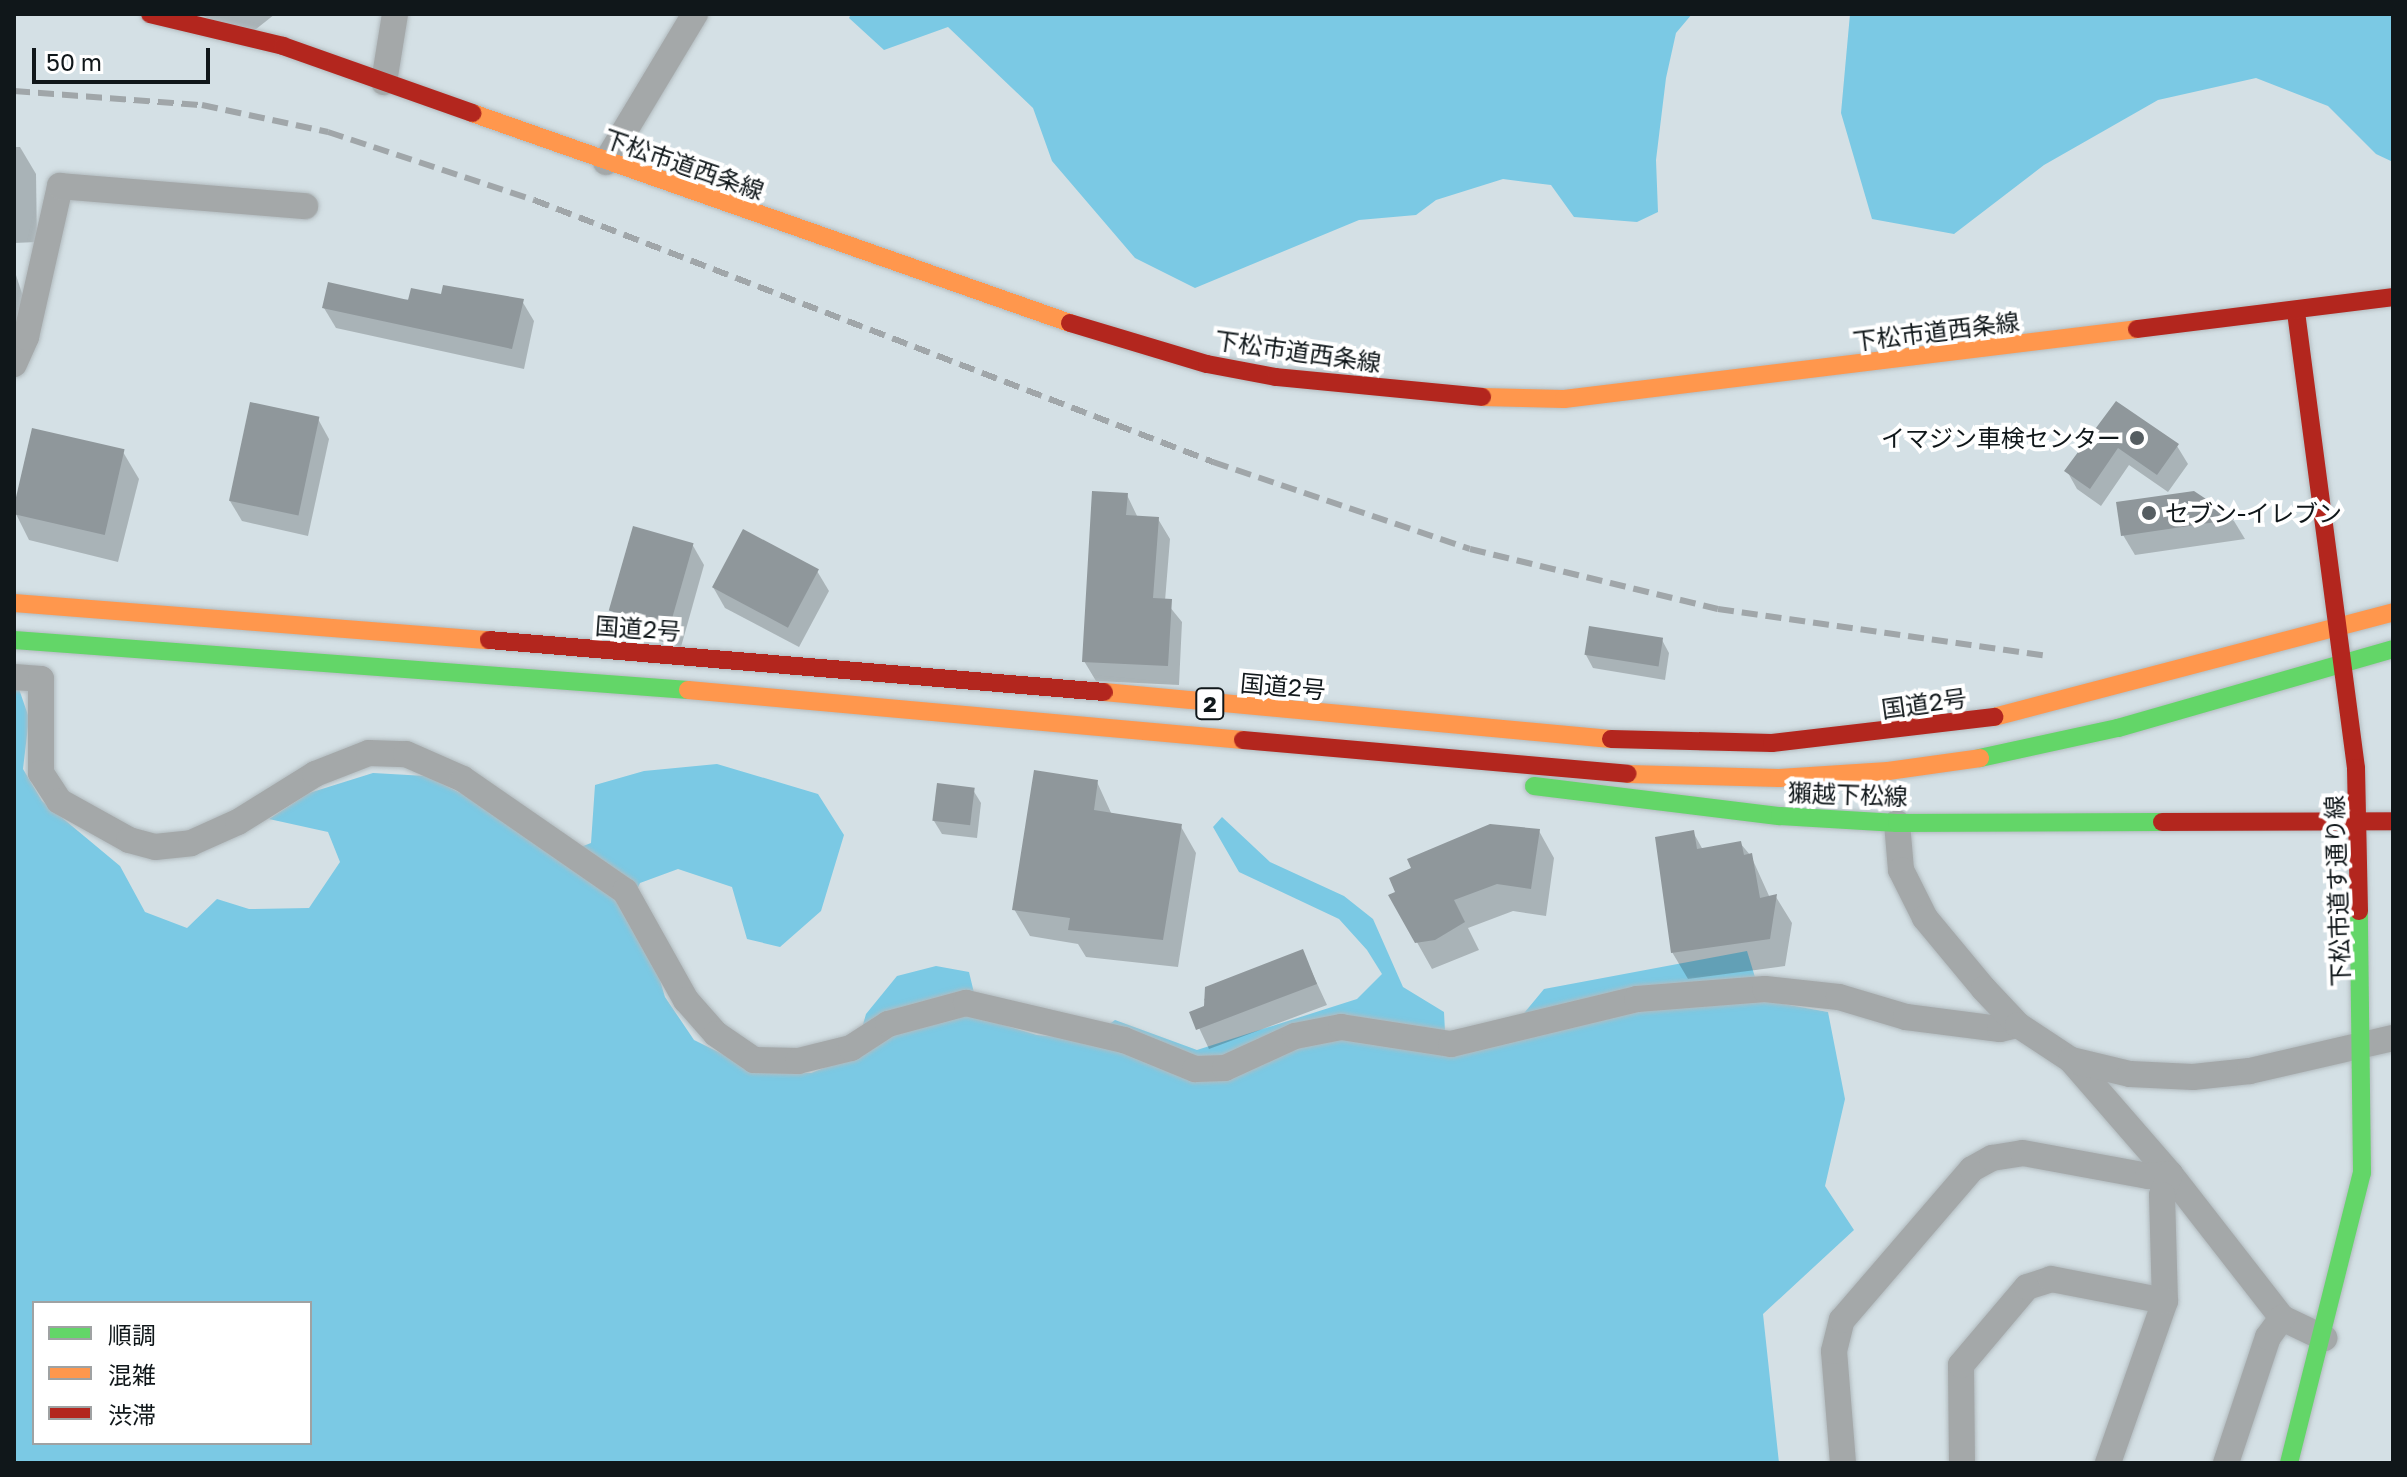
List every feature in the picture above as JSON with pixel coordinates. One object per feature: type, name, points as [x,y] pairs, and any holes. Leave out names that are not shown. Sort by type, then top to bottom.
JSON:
[{"type":"main road","name":"下松市道西条線","points":[[150,14],[283,46],[1076,325],[1207,364],[1276,377],[1478,397],[1564,399],[2296,312],[2393,297]]},
{"type":"main road","name":"下松市道す通り線","points":[[2289,1463],[2324,1338],[2362,1173],[2364,1046],[2360,821],[2296,312]]},
{"type":"main road","name":"国道2号","points":[[14,603],[802,664],[1145,700],[1657,742],[1772,743],[2003,716],[2393,612]]},
{"type":"main road","name":"2","points":[[14,640],[713,692],[1635,775],[1779,778],[1888,771],[2005,754],[2118,728],[2393,649]]},
{"type":"main road","name":"獺越下松線","points":[[1306,747],[1683,805],[1897,823],[2393,821]]},
{"type":"street","points":[[384,82],[395,14]]},
{"type":"street","points":[[606,162],[695,14]]},
{"type":"street","points":[[14,364],[26,337],[60,186],[305,206]]},
{"type":"street","points":[[14,677],[41,679],[41,773],[59,801],[129,840],[155,847],[203,838],[315,774],[369,753],[406,754],[463,779],[625,891],[686,1000],[716,1034],[754,1060],[798,1061],[851,1048],[900,1019],[966,1003],[1124,1040],[1195,1069],[1225,1068],[1295,1036],[1341,1027],[1451,1044],[1637,999],[1765,989],[1839,997],[1906,1017],[2000,1029],[2018,1025]]},
{"type":"street","points":[[1897,823],[1901,870],[1925,918],[2018,1025],[2071,1060],[2170,1174],[2282,1318],[2324,1338]]},
{"type":"street","points":[[2071,1060],[2130,1074],[2193,1077],[2250,1071],[2393,1038]]},
{"type":"street","points":[[1843,1463],[1834,1351],[1842,1320],[1972,1169],[1992,1158],[2023,1153],[2148,1176],[2170,1174]]},
{"type":"street","points":[[2108,1463],[2165,1301],[2162,1195],[2170,1174]]},
{"type":"street","points":[[1962,1463],[1961,1365],[2027,1287],[2051,1279],[2165,1301]]},
{"type":"street","points":[[2226,1463],[2268,1337],[2282,1318]]},
{"type":"shaded area","points":[[851,14],[1692,14],[1676,33],[1666,78],[1656,160],[1658,212],[1637,222],[1574,217],[1551,185],[1503,179],[1436,200],[1416,215],[1359,220],[1195,288],[1135,258],[1052,161],[1033,108],[948,27],[884,50],[849,18]]},
{"type":"shaded area","points":[[1850,14],[2393,14],[2393,162],[2376,154],[2328,106],[2256,78],[2158,100],[2044,165],[1954,234],[1872,219],[1841,113]]},
{"type":"shaded area","points":[[14,689],[19,689],[29,718],[23,769],[42,801],[120,866],[145,912],[187,928],[217,899],[249,909],[309,908],[340,862],[328,832],[269,819],[309,793],[373,773],[426,776],[501,813],[560,855],[591,843],[595,785],[644,771],[717,764],[818,794],[844,835],[821,911],[780,947],[747,939],[732,887],[678,869],[640,883],[627,911],[652,953],[665,997],[694,1040],[757,1071],[811,1073],[854,1056],[866,1014],[897,976],[936,966],[969,972],[980,1018],[1037,1035],[1088,1040],[1115,1020],[1197,1050],[1357,999],[1382,974],[1367,950],[1339,919],[1239,872],[1213,827],[1222,817],[1270,862],[1344,896],[1373,919],[1403,987],[1444,1012],[1446,1051],[1506,1035],[1544,989],[1747,951],[1762,1000],[1828,1012],[1845,1099],[1825,1186],[1854,1230],[1763,1314],[1779,1463],[14,1463]]},
{"type":"building","points":[[328,282],[408,300],[411,288],[441,294],[443,285],[524,299],[512,349],[322,308]]},
{"type":"building","name":"イマジン車検センター","points":[[2116,401],[2179,444],[2157,475],[2118,448],[2090,489],[2064,471]]},
{"type":"building","points":[[250,402],[319,417],[298,516],[229,501]]},
{"type":"building","points":[[32,428],[125,449],[105,535],[14,514]]},
{"type":"building","points":[[1092,491],[1128,493],[1126,515],[1159,517],[1153,598],[1172,599],[1168,666],[1082,662]]},
{"type":"building","points":[[2194,491],[2236,519],[2121,536],[2116,502]]},
{"type":"building","points":[[633,526],[694,543],[669,628],[609,611]]},
{"type":"building","points":[[743,529],[819,569],[788,628],[712,587]]},
{"type":"building","points":[[1589,626],[1663,638],[1659,666],[1584,655]]},
{"type":"building","points":[[1034,770],[1098,780],[1094,810],[1182,824],[1163,940],[1068,930],[1070,918],[1012,910]]},
{"type":"building","points":[[937,783],[975,788],[970,825],[932,821]]},
{"type":"building","points":[[1490,824],[1540,829],[1531,889],[1497,884],[1454,900],[1465,922],[1435,940],[1415,943],[1388,895],[1395,892],[1389,878],[1411,868],[1407,859]]},
{"type":"building","points":[[1694,830],[1697,849],[1741,841],[1744,855],[1752,853],[1760,898],[1777,894],[1770,939],[1671,953],[1655,837]]},
{"type":"building","points":[[1303,949],[1317,984],[1196,1030],[1189,1012],[1204,1006],[1205,987]]},
{"type":"railway","points":[[14,91],[202,105],[328,132],[534,200],[1213,462],[1470,549],[1718,609],[2050,656]]},
{"type":"traffic: fast","points":[[14,640],[688,690]]},
{"type":"traffic: fast","points":[[1980,758],[2118,728],[2393,649]]},
{"type":"traffic: fast","points":[[1534,786],[1780,816],[1897,823],[2162,822]]},
{"type":"traffic: fast","points":[[2289,1463],[2362,1173],[2359,911]]},
{"type":"traffic: slow","points":[[472,113],[1070,323]]},
{"type":"traffic: slow","points":[[1482,397],[1564,399],[2137,329]]},
{"type":"traffic: slow","points":[[14,603],[489,640]]},
{"type":"traffic: slow","points":[[1994,717],[2393,612]]},
{"type":"traffic: slow","points":[[688,690],[1243,740]]},
{"type":"traffic: slow","points":[[1104,692],[1611,739]]},
{"type":"traffic: slow","points":[[1628,774],[1779,778],[1888,771],[1980,758]]},
{"type":"traffic: jam","points":[[150,14],[283,46],[472,113]]},
{"type":"traffic: jam","points":[[2137,329],[2393,297]]},
{"type":"traffic: jam","points":[[2296,312],[2356,768],[2359,911]]},
{"type":"traffic: jam","points":[[1070,323],[1207,364],[1276,377],[1482,397]]},
{"type":"traffic: jam","points":[[489,640],[1104,692]]},
{"type":"traffic: jam","points":[[1611,739],[1772,743],[1994,717]]},
{"type":"traffic: jam","points":[[1243,740],[1628,774]]},
{"type":"traffic: jam","points":[[2162,822],[2393,821]]},
{"type":"place","name":"イマジン車検センター","points":[[2137,438]]},
{"type":"place","name":"セブン-イレブン","points":[[2149,513]]}]
